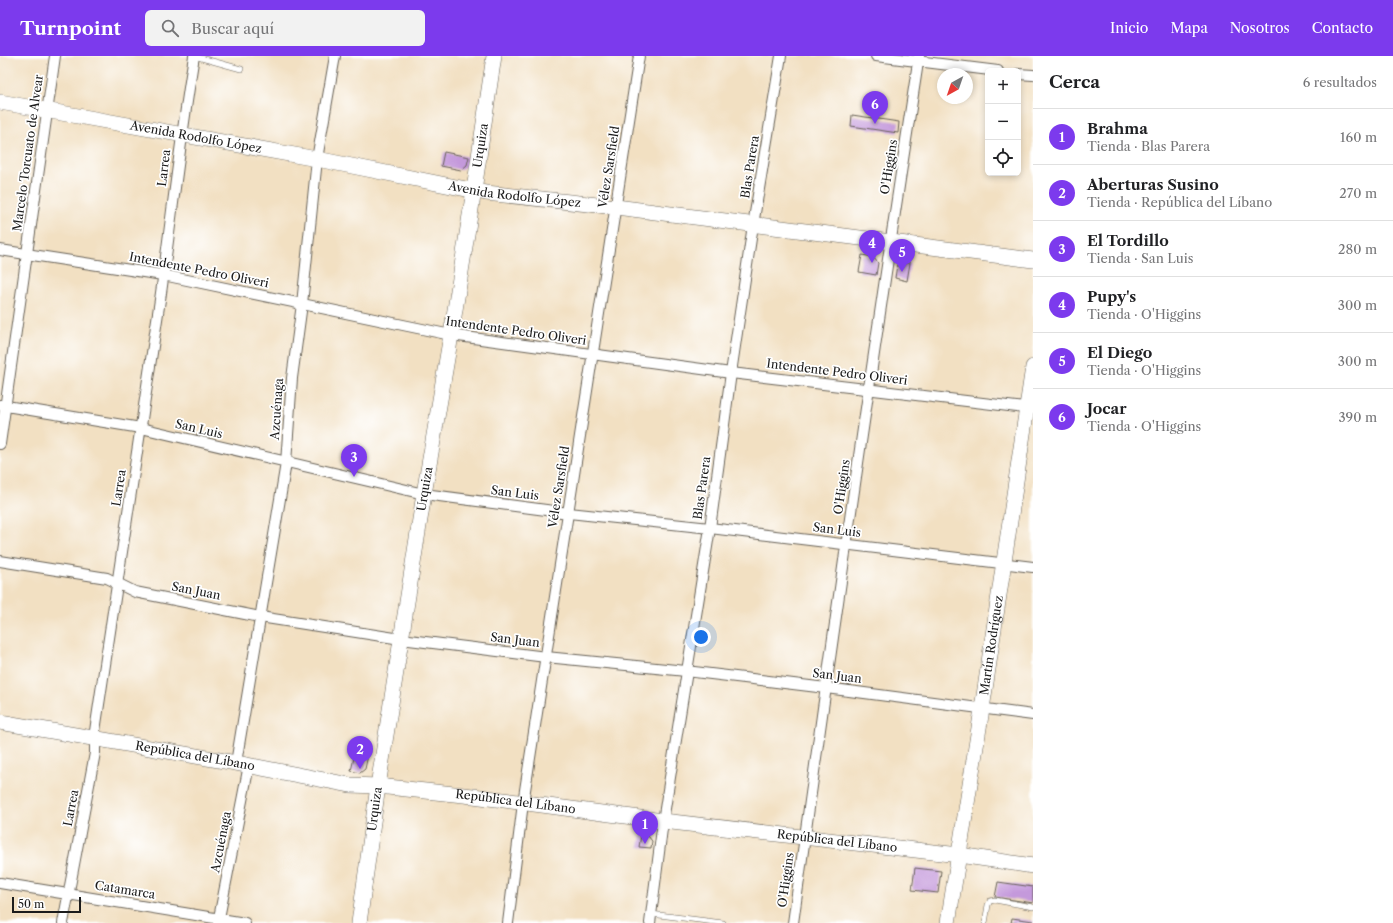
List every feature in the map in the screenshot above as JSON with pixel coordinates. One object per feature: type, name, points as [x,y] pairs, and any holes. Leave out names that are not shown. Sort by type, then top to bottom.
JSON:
[{"type":"street","name":"Marcelo Torcuato de Alvear","points":[[0,444],[3,406],[55,56]]},
{"type":"street","name":"Larrea","points":[[63,923],[95,752],[95,731],[141,428],[194,56]]},
{"type":"street","name":"Azcuénaga","points":[[218,921],[242,764],[260,617],[286,463],[292,378],[302,304],[317,159],[335,56]]},
{"type":"street","name":"Urquiza","points":[[358,923],[424,494],[452,335],[494,56]]},
{"type":"street","name":"Vélez Sarsfield","points":[[508,923],[523,803],[639,56]]},
{"type":"street","name":"Blas Parera","points":[[650,918],[686,671],[710,528],[753,225],[781,56]]},
{"type":"street","points":[[876,56],[919,58],[985,69]]},
{"type":"street","name":"O'Higgins","points":[[794,923],[890,241],[919,58]]},
{"type":"street","points":[[1021,74],[1033,75]]},
{"type":"street","name":"Avenida Rodolfo López","points":[[0,102],[317,159],[474,190],[1033,260]]},
{"type":"street","name":"Intendente Pedro Oliveri","points":[[0,250],[163,275],[452,335],[731,373],[1030,409]]},
{"type":"street","name":"Martín Rodríguez","points":[[948,923],[1004,563],[1030,409],[1033,367]]},
{"type":"street","name":"San Luis","points":[[3,406],[141,428],[424,494],[568,513],[710,528],[1033,567]]},
{"type":"street","name":"San Juan","points":[[0,561],[107,578],[135,592],[260,617],[401,639],[546,657],[686,671],[1033,715]]},
{"type":"street","name":"República del Líbano","points":[[0,722],[242,764],[350,785],[378,786],[523,803],[959,855],[1033,866]]},
{"type":"street","name":"Catamarca","points":[[0,883],[218,921],[245,923]]},
{"type":"lane","points":[[194,56],[241,69]]},
{"type":"lane","points":[[985,923],[990,901],[995,900],[1033,907]]},
{"type":"lane","points":[[650,918],[723,923]]},
{"type":"building","points":[[852,115],[899,122],[898,133],[851,126]]},
{"type":"building","points":[[444,152],[469,157],[467,165],[461,170],[441,166]]},
{"type":"building","points":[[862,255],[873,257],[878,263],[876,275],[859,272]]},
{"type":"building","points":[[901,262],[910,263],[907,281],[895,278],[897,265]]},
{"type":"building","points":[[355,753],[368,755],[365,769],[360,773],[351,771]]},
{"type":"building","points":[[641,835],[648,836],[652,841],[651,848],[639,847]]},
{"type":"building","points":[[915,868],[941,871],[938,893],[912,890]]},
{"type":"building","points":[[998,882],[1033,887],[1033,903],[995,897]]},
{"type":"building","points":[[1012,918],[1033,921],[1033,923],[1011,923]]},
{"type":"place","name":"Jocar","points":[[875,124]]},
{"type":"place","name":"Pupy's","points":[[872,263]]},
{"type":"place","name":"El Diego","points":[[902,272]]},
{"type":"place","name":"El Tordillo","points":[[354,477]]},
{"type":"place","name":"Aberturas Susino","points":[[360,769]]},
{"type":"place","name":"Brahma","points":[[645,844]]}]
